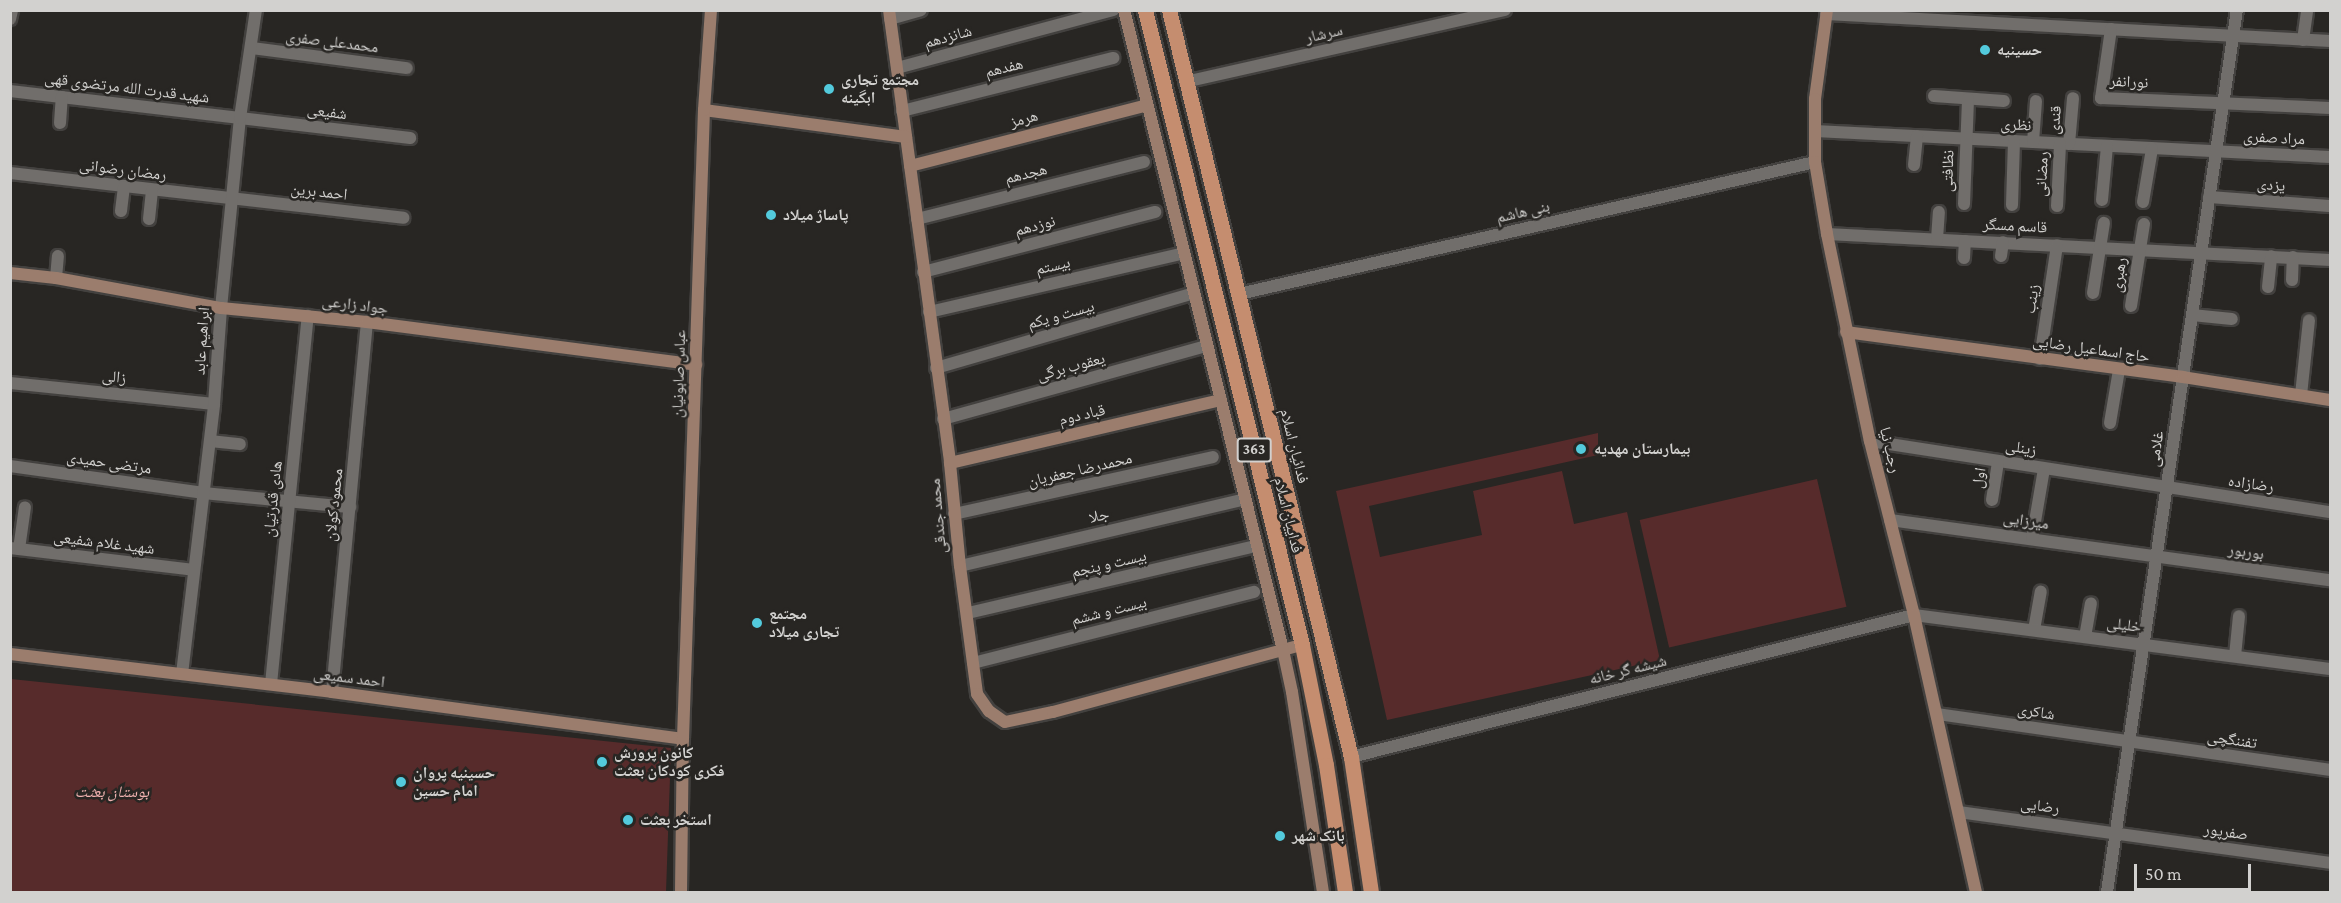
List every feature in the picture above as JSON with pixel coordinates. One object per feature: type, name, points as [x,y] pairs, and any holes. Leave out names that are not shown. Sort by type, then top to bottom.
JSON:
[{"type":"main road","name":"فداییان اسلام","points":[[1145,10],[1302,645],[1338,833],[1345,892]]},
{"type":"main road","name":"فدائیان اسلام","points":[[1168,10],[1351,757],[1371,892]]},
{"type":"street","points":[[10,19],[12,10]]},
{"type":"street","name":"ابراهیم عابد","points":[[182,674],[214,404],[220,308],[240,118],[256,10]]},
{"type":"street","name":"عباس صابونیان","points":[[681,892],[683,739],[704,110],[711,10]]},
{"type":"street","points":[[890,15],[921,10]]},
{"type":"street","name":"شانزدهم","points":[[897,68],[1113,10]]},
{"type":"street","points":[[1124,10],[1283,650],[1323,892]]},
{"type":"street","name":"سرشار","points":[[1185,82],[1505,10]]},
{"type":"street","name":"غلامی","points":[[2107,892],[2237,10]]},
{"type":"street","points":[[2303,40],[2307,10]]},
{"type":"street","points":[[1827,12],[2331,41]]},
{"type":"street","name":"رجب نیا","points":[[1827,12],[1815,99],[1815,162],[1827,234],[1870,441],[1914,615],[1976,892]]},
{"type":"street","name":"محمد جندقی","points":[[890,15],[950,463],[960,566],[977,694],[989,711],[1005,722],[1053,712],[1283,650]]},
{"type":"street","name":"نورانفر","points":[[2110,30],[2101,98],[2223,102]]},
{"type":"street","name":"محمدعلی صفری","points":[[252,48],[407,68]]},
{"type":"street","name":"هفدهم","points":[[902,111],[1113,58]]},
{"type":"street","name":"شهید قدرت الله مرتضوی قهی","points":[[10,91],[240,118]]},
{"type":"street","points":[[1934,96],[2004,101]]},
{"type":"street","points":[[60,123],[62,97]]},
{"type":"street","name":"قندی","points":[[2065,144],[2073,98]]},
{"type":"street","name":"نظافتی","points":[[1964,204],[1968,99]]},
{"type":"street","points":[[2032,142],[2036,101]]},
{"type":"street","points":[[2223,102],[2331,108]]},
{"type":"street","name":"هرمز","points":[[910,166],[1147,105]]},
{"type":"street","points":[[704,110],[906,137]]},
{"type":"street","name":"شفیعی","points":[[240,118],[410,138]]},
{"type":"street","name":"نظری","points":[[1815,131],[2215,152]]},
{"type":"street","points":[[1914,165],[1917,136]]},
{"type":"street","points":[[2012,205],[2014,141]]},
{"type":"street","name":"رمضانی","points":[[2057,206],[2065,144]]},
{"type":"street","points":[[2103,200],[2107,146]]},
{"type":"street","points":[[2143,202],[2152,149]]},
{"type":"street","name":"مراد صفری","points":[[2215,152],[2331,157]]},
{"type":"street","name":"هجدهم","points":[[917,219],[1144,162]]},
{"type":"street","name":"بنی هاشم","points":[[1239,294],[1815,162]]},
{"type":"street","name":"رمضان رضوانی","points":[[10,173],[231,199]]},
{"type":"street","points":[[122,211],[124,187]]},
{"type":"street","points":[[149,219],[152,190]]},
{"type":"street","name":"یزدی","points":[[2210,197],[2331,206]]},
{"type":"street","name":"احمد برین","points":[[231,199],[403,218]]},
{"type":"street","name":"نوزدهم","points":[[923,272],[1155,212]]},
{"type":"street","points":[[1937,239],[1938,212]]},
{"type":"street","points":[[2093,293],[2104,223]]},
{"type":"street","name":"رهبری","points":[[2131,306],[2144,224]]},
{"type":"street","name":"قاسم مسگر","points":[[1827,234],[2331,260]]},
{"type":"street","points":[[1964,258],[1965,241]]},
{"type":"street","points":[[2001,256],[2002,242]]},
{"type":"street","name":"زینب","points":[[2040,359],[2057,245]]},
{"type":"street","name":"بیستم","points":[[929,312],[1184,253]]},
{"type":"street","points":[[56,278],[58,256]]},
{"type":"street","points":[[2268,287],[2271,256]]},
{"type":"street","points":[[2292,280],[2294,258]]},
{"type":"street","name":"جواد زارعی","points":[[10,273],[56,278],[220,308],[368,322],[696,365]]},
{"type":"street","name":"بیست و یکم","points":[[936,368],[1194,293]]},
{"type":"street","points":[[2192,315],[2232,319]]},
{"type":"street","name":"هادی قدرتیان","points":[[270,684],[308,316]]},
{"type":"street","points":[[2301,395],[2309,320]]},
{"type":"street","name":"محمود کولان","points":[[332,692],[368,322]]},
{"type":"street","name":"حاج اسماعیل رضایی","points":[[1846,332],[2183,377],[2331,400]]},
{"type":"street","name":"یعقوب برگی","points":[[943,419],[1207,346]]},
{"type":"street","points":[[2110,423],[2119,370]]},
{"type":"street","name":"زالی","points":[[10,383],[214,404]]},
{"type":"street","name":"قباد دوم","points":[[950,463],[1221,400]]},
{"type":"street","points":[[210,441],[240,444]]},
{"type":"street","name":"زینلی","points":[[1870,441],[2167,488]]},
{"type":"street","name":"محمدرضا جعفریان","points":[[954,514],[1213,457]]},
{"type":"street","name":"اول","points":[[1992,500],[1998,461]]},
{"type":"street","name":"مرتضی حمیدی","points":[[10,466],[204,493],[351,507]]},
{"type":"street","points":[[2032,539],[2044,469]]},
{"type":"street","name":"رضازاده","points":[[2167,488],[2331,512]]},
{"type":"street","name":"جلا","points":[[960,566],[1245,499]]},
{"type":"street","points":[[15,549],[25,507]]},
{"type":"street","name":"میرزایی","points":[[1890,520],[2157,556]]},
{"type":"street","name":"بیست و پنجم","points":[[968,614],[1257,546]]},
{"type":"street","name":"شهید غلام شفیعی","points":[[15,549],[194,570]]},
{"type":"street","name":"بوربور","points":[[2157,556],[2331,580]]},
{"type":"street","name":"بیست و ششم","points":[[973,663],[1254,592]]},
{"type":"street","points":[[2034,630],[2041,592]]},
{"type":"street","points":[[2085,637],[2091,604]]},
{"type":"street","name":"شیشه گر خانه","points":[[1351,757],[1914,615]]},
{"type":"street","name":"خلیلی","points":[[1914,615],[2331,669]]},
{"type":"street","points":[[2235,656],[2239,616]]},
{"type":"street","points":[[1283,650],[1302,645]]},
{"type":"street","name":"احمد سمیعی","points":[[10,654],[270,684],[683,739]]},
{"type":"street","name":"شاکری","points":[[1937,714],[2129,743]]},
{"type":"street","name":"تفننگچی","points":[[2129,743],[2331,770]]},
{"type":"street","name":"رضایی","points":[[1959,812],[2116,833]]},
{"type":"street","points":[[1315,838],[1338,833]]},
{"type":"street","name":"صفرپور","points":[[2116,833],[2331,863]]},
{"type":"green space","points":[[1598,433],[1598,455],[1369,506],[1380,557],[1482,535],[1473,491],[1562,471],[1574,524],[1627,512],[1660,660],[1387,720],[1336,491]]},
{"type":"green space","points":[[1817,479],[1846,607],[1669,648],[1640,520]]},
{"type":"green space","name":"بوستان بعثت","points":[[11,679],[671,748],[666,892],[11,892]]},
{"type":"place","name":"حسینیه","points":[[1985,50]]},
{"type":"place","name":"مجتمع تجاری ابگینه","points":[[829,89]]},
{"type":"place","name":"پاساژ میلاد","points":[[771,215]]},
{"type":"place","name":"بیمارستان مهدیه","points":[[1581,449]]},
{"type":"place","name":"مجتمع تجاری میلاد","points":[[757,623]]},
{"type":"place","name":"کانون پرورش فکری کودکان بعثت","points":[[602,762]]},
{"type":"place","name":"حسینیه پروان امام حسین","points":[[401,782]]},
{"type":"place","name":"استخر بعثت","points":[[628,820]]},
{"type":"place","name":"بانک شهر","points":[[1280,836]]}]
